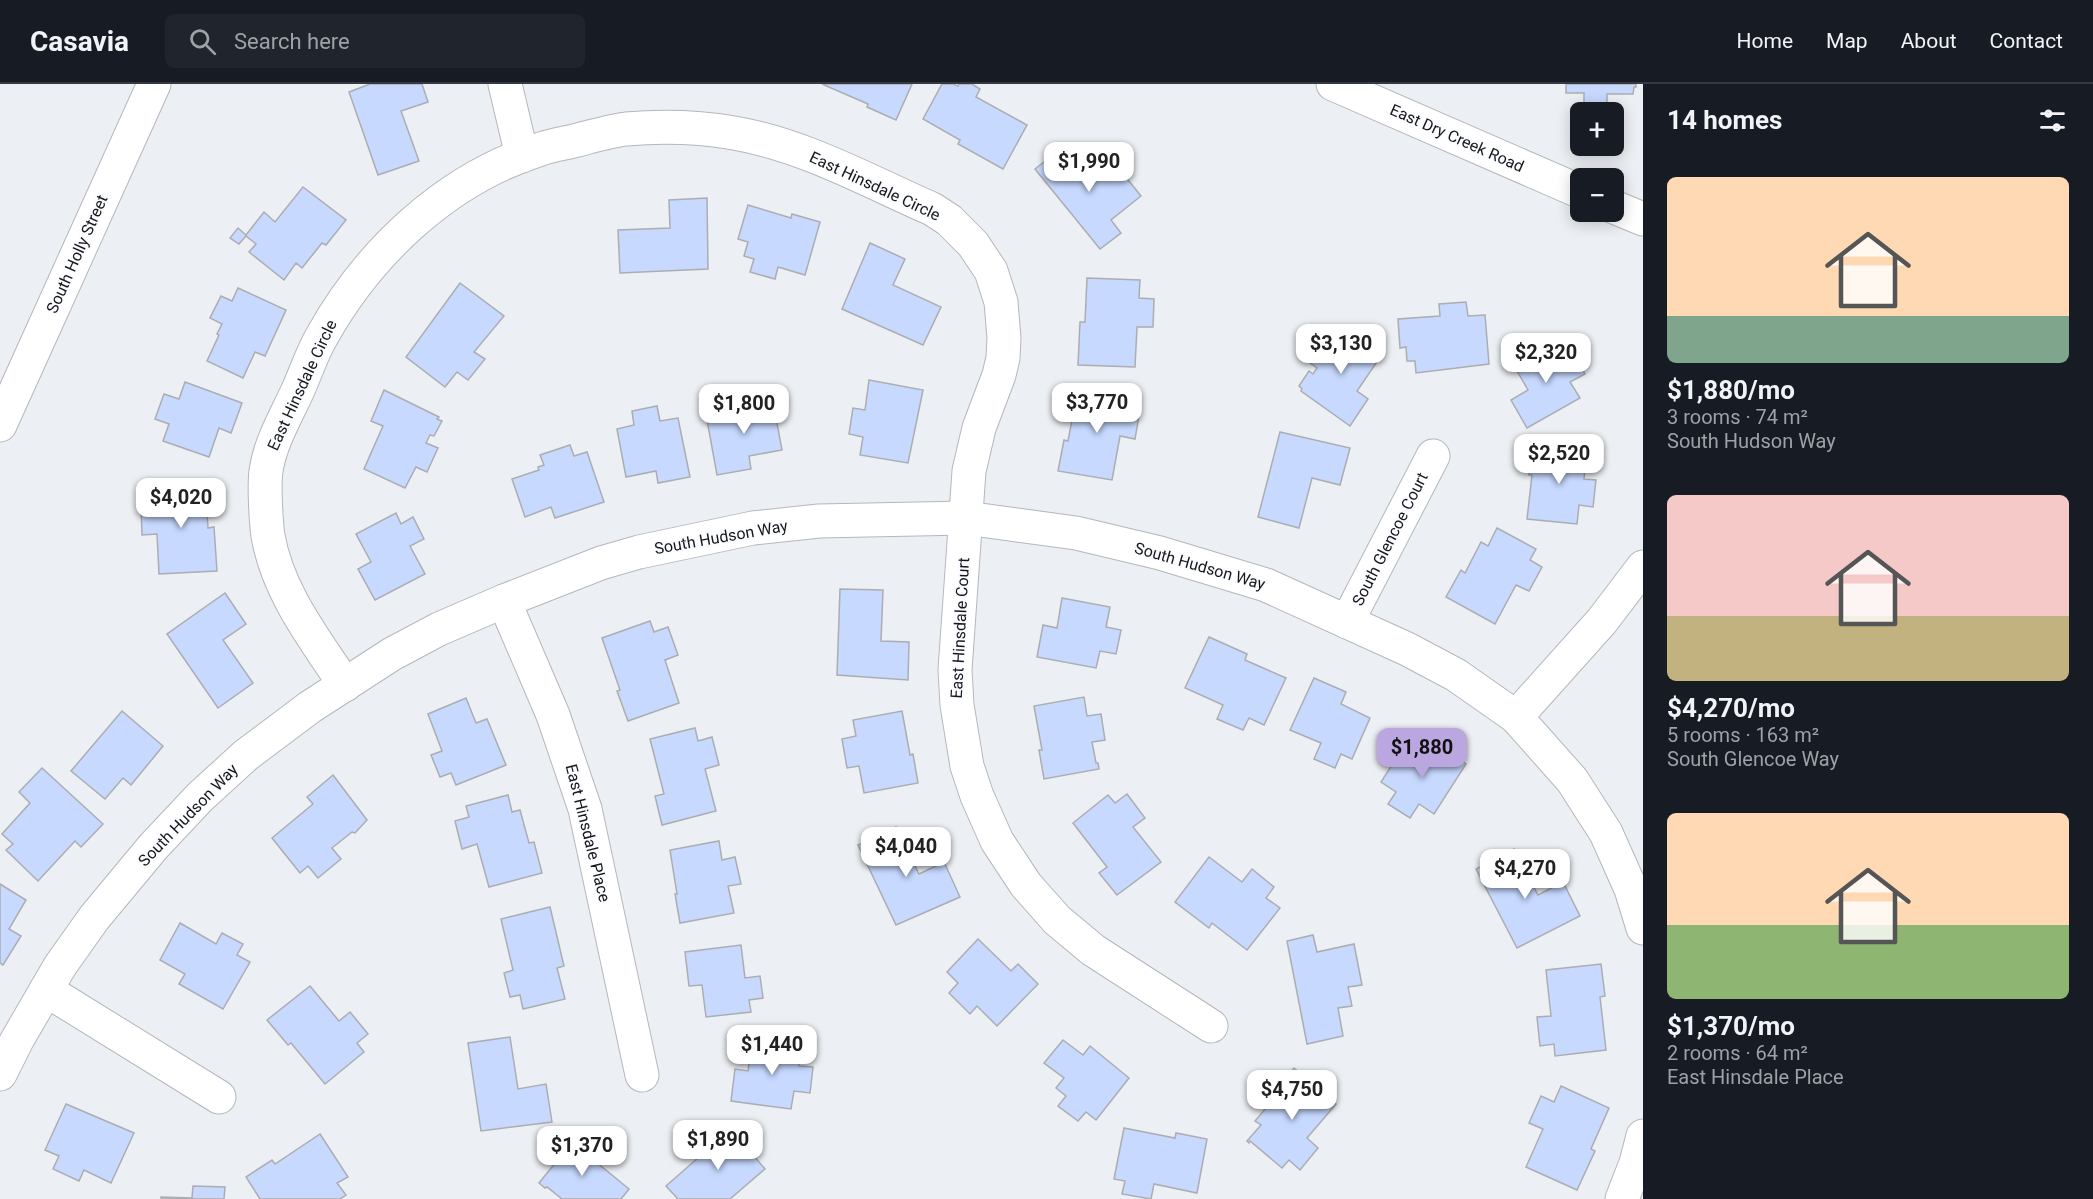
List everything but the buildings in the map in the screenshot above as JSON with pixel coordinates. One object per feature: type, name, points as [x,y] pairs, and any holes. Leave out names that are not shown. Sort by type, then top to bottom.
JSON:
[{"type":"street","name":"South Holly Street","points":[[0,425],[154,84]]},
{"type":"street","points":[[505,84],[522,156]]},
{"type":"street","name":"East Dry Creek Road","points":[[1333,84],[1570,187]]},
{"type":"street","name":"East Hinsdale Circle","points":[[345,685],[295,609],[282,583],[268,536],[266,473],[270,452],[320,338],[368,269],[409,226],[445,198],[507,161],[541,149],[623,130],[682,128],[735,133],[785,146],[818,158],[932,209],[949,220],[973,244],[990,271],[1001,302],[1004,338],[999,375],[979,428],[969,471],[966,518]]},
{"type":"street","points":[[1624,211],[1643,219]]},
{"type":"street","name":"South Glencoe Court","points":[[1347,622],[1433,456]]},
{"type":"street","name":"South Hudson Way","points":[[0,1074],[60,966],[94,918],[153,847],[200,797],[246,755],[310,707],[401,649],[439,629],[601,563],[639,552],[753,528],[819,521],[966,518],[1076,533],[1160,553],[1266,585],[1407,649],[1456,675],[1516,717],[1572,780],[1637,887],[1643,928]]},
{"type":"street","name":"East Hinsdale Court","points":[[966,518],[955,670],[957,705],[967,766],[977,796],[997,841],[1026,885],[1057,920],[1093,950],[1211,1026]]},
{"type":"street","points":[[1516,717],[1602,621],[1643,567]]},
{"type":"street","name":"East Hinsdale Place","points":[[504,601],[553,715],[585,809],[642,1075]]},
{"type":"street","points":[[46,990],[219,1097]]},
{"type":"street","points":[[1622,1199],[1636,1163],[1643,1136]]}]
